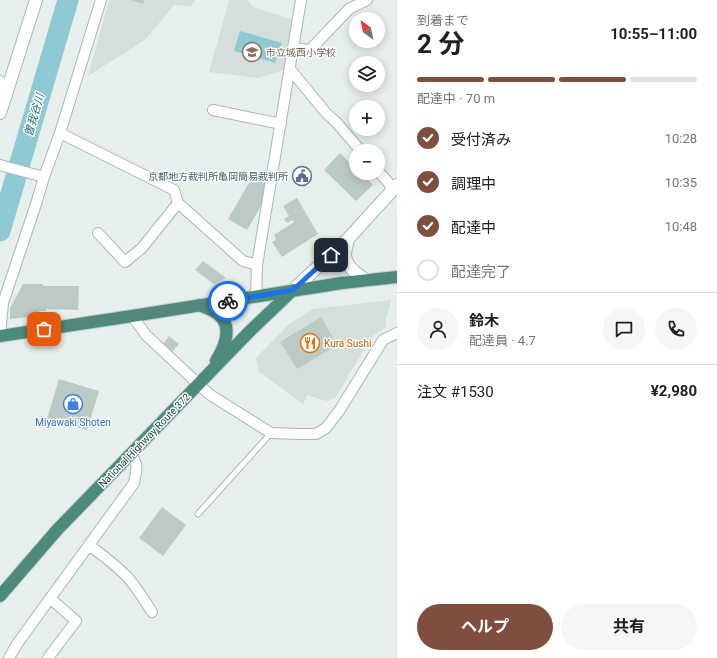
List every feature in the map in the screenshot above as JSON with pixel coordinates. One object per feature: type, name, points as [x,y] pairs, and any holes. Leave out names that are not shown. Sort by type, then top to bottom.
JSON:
[{"type":"highway","points":[[0,336],[199,306],[293,290],[397,277]]},
{"type":"highway","name":"National Highway Route 372","points":[[0,596],[57,530],[211,371],[293,290]]},
{"type":"highway","points":[[199,306],[219,314],[226,325],[227,330],[227,336],[224,344],[211,371]]},
{"type":"main road","points":[[0,113],[36,0]]},
{"type":"main road","points":[[293,290],[348,239],[395,187]]},
{"type":"main road","points":[[348,239],[345,256],[348,264],[355,273],[366,280]]},
{"type":"street","points":[[0,336],[3,303],[60,133],[101,0]]},
{"type":"street","points":[[256,296],[257,265],[301,0]]},
{"type":"street","points":[[293,48],[310,50],[349,9],[367,0]]},
{"type":"street","points":[[290,69],[326,113],[355,144]]},
{"type":"street","points":[[0,81],[6,95]]},
{"type":"street","points":[[212,110],[281,124]]},
{"type":"street","points":[[60,133],[174,190],[178,203],[243,261],[257,265]]},
{"type":"street","points":[[0,165],[44,177]]},
{"type":"street","points":[[385,178],[395,187]]},
{"type":"street","points":[[98,233],[125,262],[142,248],[178,203]]},
{"type":"street","points":[[132,316],[146,335],[209,394],[271,433],[316,434],[326,428],[339,411],[382,340],[397,333]]},
{"type":"street","points":[[9,658],[17,644],[134,483],[137,469],[136,460],[130,454]]},
{"type":"street","points":[[89,545],[129,579],[144,598],[152,612]]},
{"type":"street","points":[[48,658],[76,621],[50,598]]},
{"type":"lane","points":[[198,514],[271,433]]},
{"type":"shaded area","points":[[109,0],[195,0],[191,6],[174,5],[145,40],[88,76]]},
{"type":"shaded area","name":"市立城西小学校","points":[[227,0],[247,0],[253,7],[293,20],[285,70],[258,78],[209,72],[229,1]]},
{"type":"shaded area","points":[[391,300],[386,319],[386,327],[372,336],[335,398],[327,401],[308,395],[306,396],[303,404],[258,371],[256,358],[289,324],[313,309]]},
{"type":"water","points":[[240,31],[282,43],[275,63],[234,51]]},
{"type":"building","points":[[130,0],[144,0],[143,4]]},
{"type":"building","points":[[340,153],[349,162],[349,180],[368,180],[373,185],[356,201],[324,170]]},
{"type":"building","points":[[253,176],[272,187],[247,230],[228,219]]},
{"type":"building","points":[[297,198],[318,234],[282,257],[272,242],[276,240],[274,235],[294,222],[293,220],[287,223],[284,219],[289,216],[283,206]]},
{"type":"building","points":[[203,261],[226,278],[214,284],[195,270]]},
{"type":"building","points":[[23,284],[43,284],[43,286],[79,286],[78,310],[46,309],[46,311],[39,311],[39,316],[10,319],[10,308]]},
{"type":"building","points":[[321,317],[337,345],[297,369],[280,342]]},
{"type":"building","points":[[169,336],[179,344],[172,352],[163,344]]},
{"type":"building","points":[[59,379],[99,391],[87,430],[47,419]]},
{"type":"building","points":[[162,507],[186,525],[163,556],[139,538]]},
{"type":"waterway","name":"曽我谷川","points":[[0,231],[68,0]]},
{"type":"way so far","points":[[44,329],[228,301]]},
{"type":"place","name":"市立城西小学校","points":[[252,52]]},
{"type":"place","name":"京都地方裁判所亀岡簡易裁判所","points":[[302,176]]},
{"type":"place","name":"Kura Sushi","points":[[310,343]]},
{"type":"place","name":"Miyawaki Shoten","points":[[73,404]]},
{"type":"route","points":[[228,301],[293,290],[331,255]]}]
